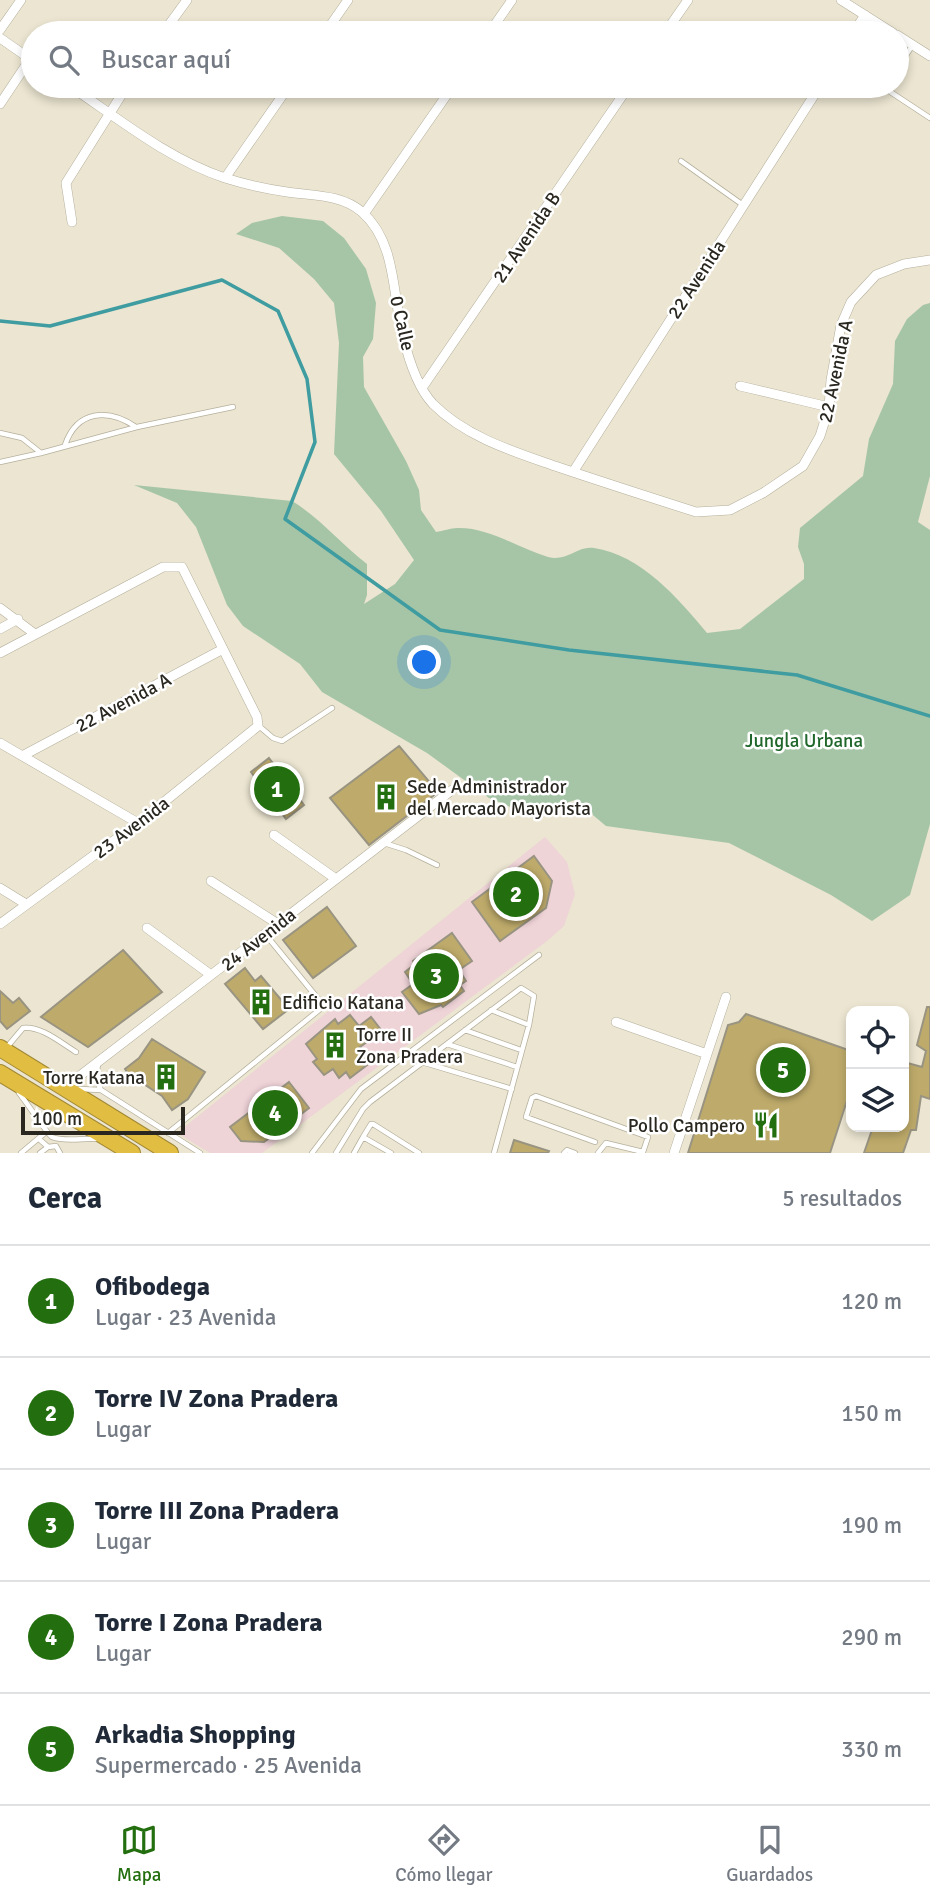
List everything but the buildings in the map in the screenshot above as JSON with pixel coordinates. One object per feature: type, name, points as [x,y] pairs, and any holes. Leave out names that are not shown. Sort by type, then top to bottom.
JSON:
[{"type":"highway","points":[[2,1050],[170,1153]]},
{"type":"highway","points":[[3,1074],[121,1148]]},
{"type":"street","points":[[0,30],[21,0]]},
{"type":"street","points":[[172,21],[187,0]]},
{"type":"street","points":[[333,21],[348,0]]},
{"type":"street","points":[[497,21],[512,0]]},
{"type":"street","points":[[673,21],[688,0]]},
{"type":"street","points":[[841,0],[874,21]]},
{"type":"street","points":[[861,21],[865,15]]},
{"type":"street","points":[[0,38],[21,52]]},
{"type":"street","points":[[909,43],[930,56]]},
{"type":"street","points":[[0,104],[21,75]]},
{"type":"street","points":[[88,98],[182,160],[225,178],[284,192],[348,202],[364,214],[445,98]]},
{"type":"street","points":[[72,222],[66,183],[118,98]]},
{"type":"street","points":[[225,178],[281,98]]},
{"type":"street","name":"21 Avenida B","points":[[422,388],[621,98]]},
{"type":"street","name":"22 Avenida","points":[[573,472],[812,98]]},
{"type":"street","name":"0 Calle","points":[[364,214],[388,254],[403,337],[422,388],[431,402],[452,420],[499,446],[696,512],[730,510],[763,493]]},
{"type":"street","name":"22 Avenida A","points":[[763,493],[803,466],[820,436],[830,407],[831,380],[841,325],[851,302],[876,275],[904,264],[930,260]]},
{"type":"street","points":[[740,386],[830,407]]},
{"type":"street","points":[[0,653],[163,567],[183,567],[257,717],[258,726]]},
{"type":"street","points":[[0,608],[35,634]]},
{"type":"street","points":[[0,629],[18,620]]},
{"type":"street","name":"22 Avenida A","points":[[23,755],[223,649]]},
{"type":"street","name":"23 Avenida","points":[[0,924],[138,823],[258,726]]},
{"type":"street","points":[[0,743],[138,823]]},
{"type":"street","name":"24 Avenida","points":[[64,1088],[452,790]]},
{"type":"street","points":[[274,835],[336,879]]},
{"type":"street","points":[[211,881],[278,924]]},
{"type":"street","points":[[0,888],[26,904]]},
{"type":"street","points":[[147,928],[211,975]]},
{"type":"street","points":[[674,1153],[726,997]]},
{"type":"street","points":[[616,1022],[707,1055]]},
{"type":"lane","points":[[909,51],[913,45]]},
{"type":"lane","points":[[900,98],[930,118]]},
{"type":"lane","points":[[681,161],[744,205]]},
{"type":"lane","points":[[0,461],[41,453],[137,427],[233,407]]},
{"type":"lane","points":[[64,446],[70,431],[78,422],[92,416],[122,417],[137,427]]},
{"type":"lane","points":[[0,433],[22,438],[41,453]]},
{"type":"lane","points":[[258,726],[273,738],[282,741],[332,708]]},
{"type":"lane","points":[[383,843],[406,850],[437,865]]},
{"type":"lane","points":[[168,1133],[324,1006],[265,934]]},
{"type":"lane","points":[[312,1153],[362,1089],[539,955]]},
{"type":"lane","points":[[336,1153],[363,1109],[521,988],[534,996],[494,1153]]},
{"type":"lane","points":[[491,1010],[528,1025]]},
{"type":"lane","points":[[2,1050],[23,1028],[30,1027],[40,1030],[76,1052]]},
{"type":"lane","points":[[465,1030],[522,1050]]},
{"type":"lane","points":[[447,1044],[517,1067]]},
{"type":"lane","points":[[98,1062],[96,1079],[101,1090]]},
{"type":"lane","points":[[425,1062],[512,1089]]},
{"type":"lane","points":[[3,1074],[37,1115],[46,1132],[53,1137],[121,1148]]},
{"type":"lane","points":[[64,1088],[101,1090],[200,1153]]},
{"type":"lane","points":[[595,1142],[527,1117],[533,1098],[536,1096],[649,1137],[643,1152],[606,1143],[598,1153]]},
{"type":"lane","points":[[354,1153],[371,1124],[419,1153]]},
{"type":"lane","points":[[21,1153],[46,1132]]},
{"type":"lane","points":[[363,1137],[391,1153]]},
{"type":"lane","points":[[39,1139],[48,1147]]},
{"type":"lane","points":[[40,1153],[54,1145],[60,1153]]},
{"type":"lane","points":[[564,1153],[567,1150],[575,1153]]},
{"type":"shaded area","points":[[545,837],[567,862],[575,894],[564,926],[547,941],[262,1153],[210,1153],[177,1133]]},
{"type":"green space","name":"Jungla Urbana","points":[[282,216],[323,221],[344,238],[366,269],[376,303],[373,339],[363,357],[364,387],[406,461],[419,490],[421,510],[436,532],[457,528],[481,531],[555,558],[588,548],[611,552],[627,559],[657,580],[707,633],[740,629],[804,579],[804,564],[798,547],[800,528],[863,476],[869,439],[893,384],[895,341],[907,319],[923,305],[930,303],[930,476],[918,522],[930,530],[930,824],[910,895],[872,921],[831,895],[729,843],[606,826],[575,800],[530,815],[489,798],[427,753],[322,692],[300,664],[243,626],[227,605],[196,527],[177,503],[134,485],[292,501],[312,515],[367,564],[367,595],[364,604],[395,584],[414,560],[381,511],[334,454],[339,343],[334,303],[314,279],[279,248],[236,234],[252,223]]},
{"type":"waterway","points":[[0,321],[50,326],[222,280],[278,311],[307,379],[315,442],[285,519],[440,630],[569,650],[797,675],[930,716]]},
{"type":"place","name":"Ofibodega","points":[[277,789]]},
{"type":"place","name":"Sede Administrador del Mercado Mayorista","points":[[386,797]]},
{"type":"place","name":"Torre IV Zona Pradera","points":[[516,894]]},
{"type":"place","name":"Torre III Zona Pradera","points":[[436,976]]},
{"type":"place","name":"Edificio Katana","points":[[261,1002]]},
{"type":"place","name":"Torre II Zona Pradera","points":[[335,1045]]},
{"type":"place","name":"Arkadia Shopping","points":[[783,1070]]},
{"type":"place","name":"Torre Katana","points":[[166,1077]]},
{"type":"place","name":"Torre I Zona Pradera","points":[[275,1113]]},
{"type":"place","name":"Pollo Campero","points":[[766,1125]]}]
